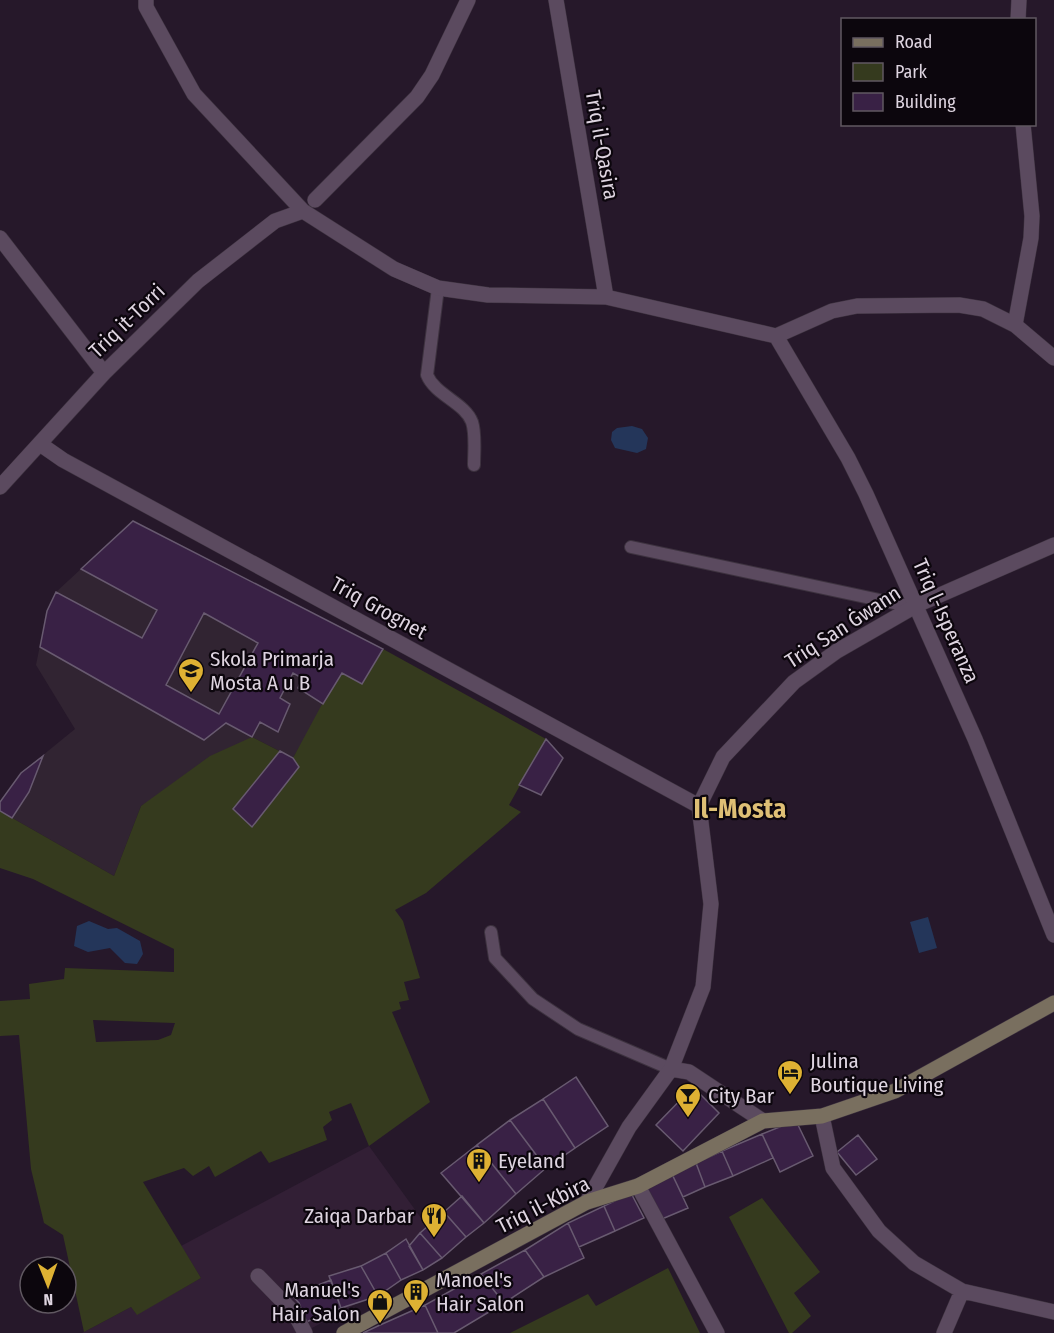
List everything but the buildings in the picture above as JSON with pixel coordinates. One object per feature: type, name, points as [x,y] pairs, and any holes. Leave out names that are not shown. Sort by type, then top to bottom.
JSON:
[{"type":"main road","name":"Triq il-Kbira","points":[[345,1333],[587,1202],[638,1186],[763,1121],[822,1116],[895,1091],[1054,1003]]},
{"type":"street","points":[[146,0],[146,7],[194,94],[303,211],[394,269],[438,288],[488,295],[606,297],[776,336],[832,311],[857,306],[959,305],[983,309],[1015,325],[1054,358]]},
{"type":"street","points":[[315,200],[417,97],[432,75],[468,0]]},
{"type":"street","name":"Triq il-Qasira","points":[[556,0],[606,297]]},
{"type":"street","points":[[1018,18],[1019,0]]},
{"type":"street","points":[[1015,325],[1031,238],[1032,216],[1023,126]]},
{"type":"street","name":"Triq it-Torri","points":[[0,487],[104,373],[198,282],[275,221],[303,211]]},
{"type":"street","points":[[0,238],[104,373]]},
{"type":"street","name":"Triq l-Isperanza","points":[[776,336],[848,458],[916,605],[979,750],[1054,935]]},
{"type":"street","name":"Triq Grognet","points":[[40,444],[73,466],[699,806]]},
{"type":"street","name":"Triq San Ġwann","points":[[699,806],[723,757],[794,682],[837,651],[916,605],[1054,545]]},
{"type":"street","points":[[587,1202],[629,1127],[671,1069],[703,987],[711,904],[699,806]]},
{"type":"street","points":[[671,1069],[689,1072],[763,1121]]},
{"type":"street","points":[[822,1116],[833,1168],[879,1231],[914,1263],[962,1291],[1054,1312]]},
{"type":"street","points":[[638,1186],[717,1333]]},
{"type":"street","points":[[258,1276],[295,1314],[305,1333]]},
{"type":"street","points":[[944,1333],[962,1291]]},
{"type":"lane","points":[[438,288],[427,375],[434,387],[469,418],[473,428],[474,465]]},
{"type":"lane","points":[[631,547],[903,605],[916,605]]},
{"type":"lane","points":[[491,932],[495,958],[533,999],[578,1029],[671,1069]]},
{"type":"shaded area","name":"Skola Primarja Mosta A u B","points":[[133,521],[383,649],[362,684],[343,673],[293,758],[252,737],[141,806],[114,876],[0,811],[0,802],[21,773],[75,729],[36,665],[47,611],[56,592]]},
{"type":"shaded area","points":[[369,1146],[447,1254],[303,1333],[82,1333],[131,1307],[137,1314],[201,1278],[181,1246]]},
{"type":"green space","points":[[383,649],[546,739],[509,805],[521,812],[426,893],[395,910],[403,921],[420,978],[404,982],[409,1000],[399,1002],[401,1009],[392,1012],[430,1102],[369,1146],[351,1103],[329,1112],[332,1120],[323,1127],[327,1140],[269,1163],[261,1151],[215,1177],[209,1166],[193,1176],[184,1168],[143,1182],[201,1278],[137,1315],[131,1307],[84,1332],[78,1304],[78,1255],[67,1255],[63,1235],[44,1223],[31,1169],[19,1035],[0,1036],[0,1001],[30,999],[29,984],[64,979],[65,968],[174,972],[174,949],[33,879],[0,868],[0,811],[114,876],[141,806],[210,756],[252,737],[293,758],[342,673],[362,684]],"holes":[[[93,1020],[175,1023],[171,1035],[158,1040],[96,1042]]]},
{"type":"green space","points":[[762,1198],[820,1272],[794,1293],[811,1316],[792,1333],[789,1333],[729,1217]]},
{"type":"green space","points":[[668,1268],[700,1333],[510,1333],[588,1294],[596,1306]]},
{"type":"water","points":[[632,426],[642,429],[648,438],[646,449],[637,453],[615,448],[611,440],[612,432],[617,428]]},
{"type":"water","points":[[928,917],[937,948],[919,953],[910,922]]},
{"type":"water","points":[[89,921],[108,929],[117,928],[140,941],[143,954],[137,964],[125,963],[110,948],[88,952],[74,946],[77,926]]},
{"type":"place","name":"Skola Primarja Mosta A u B","points":[[191,694]]},
{"type":"place","name":"Julina Boutique Living","points":[[790,1096]]},
{"type":"place","name":"City Bar","points":[[688,1119]]},
{"type":"place","name":"Eyeland","points":[[479,1184]]},
{"type":"place","name":"Zaiqa Darbar","points":[[434,1239]]},
{"type":"place","name":"Manoel's Hair Salon","points":[[416,1315]]},
{"type":"place","name":"Manuel's Hair Salon","points":[[380,1325]]},
{"type":"district","name":"Il-Mosta","points":[[740,809]]}]
